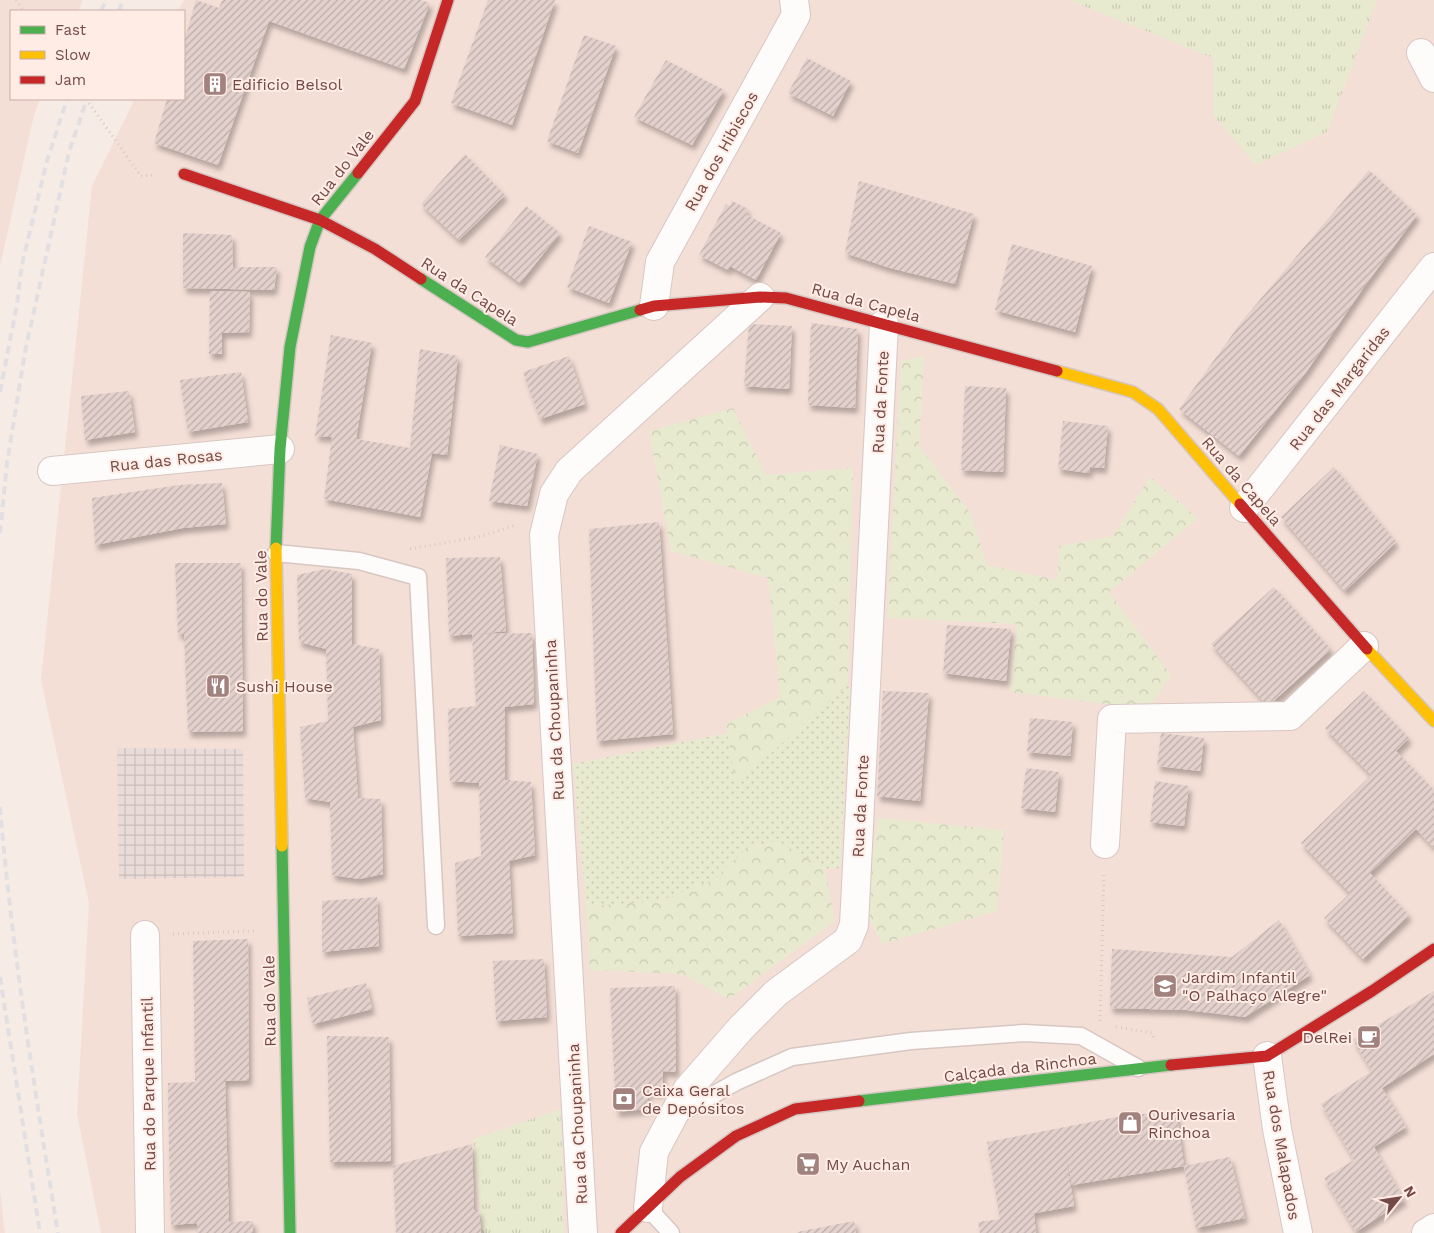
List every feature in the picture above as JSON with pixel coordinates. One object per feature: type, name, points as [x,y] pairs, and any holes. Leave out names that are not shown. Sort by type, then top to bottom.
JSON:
[{"type":"street","name":"Rua do Vale","points":[[290,1233],[276,553],[280,449],[290,347],[310,247],[320,220],[415,101],[448,0]]},
{"type":"street","name":"Rua dos Hibiscos","points":[[654,306],[660,262],[796,15],[794,0]]},
{"type":"street","points":[[1421,53],[1434,78]]},
{"type":"street","name":"Rua da Capela","points":[[184,174],[320,220],[375,249],[516,340],[528,342],[654,306],[760,297],[786,298],[1133,392],[1158,409],[1364,646],[1434,721]]},
{"type":"street","name":"Rua das Margaridas","points":[[1244,508],[1434,267]]},
{"type":"street","name":"Rua da Choupaninha","points":[[583,1233],[544,536],[554,494],[568,472],[760,297]]},
{"type":"street","name":"Rua da Fonte","points":[[648,1208],[654,1152],[687,1090],[741,1028],[776,993],[848,940],[854,925],[884,324]]},
{"type":"street","name":"Rua das Rosas","points":[[52,471],[280,449]]},
{"type":"street","points":[[1105,844],[1112,719],[1290,716],[1364,646]]},
{"type":"street","name":"Rua do Parque Infantil","points":[[145,935],[150,1233]]},
{"type":"street","name":"Calçada da Rinchoa","points":[[621,1233],[680,1178],[736,1136],[795,1109],[822,1104],[922,1095],[1163,1066],[1267,1056],[1372,991],[1434,949]]},
{"type":"street","name":"Rua dos Malapados","points":[[1267,1056],[1277,1129],[1298,1233]]},
{"type":"street","points":[[1426,1233],[1434,1228]]},
{"type":"lane","points":[[276,553],[359,561],[418,577],[436,926]]},
{"type":"lane","points":[[672,1118],[736,1082],[792,1057],[911,1041],[1024,1033],[1082,1036],[1140,1069]]},
{"type":"lane","points":[[648,1208],[671,1233]]},
{"type":"path","points":[[87,100],[141,176]]},
{"type":"path","points":[[406,550],[483,536],[524,523],[548,519]]},
{"type":"path","points":[[1100,1024],[1105,844]]},
{"type":"path","points":[[145,935],[284,930]]},
{"type":"path","points":[[1109,1025],[1152,1033],[1163,1066]]},
{"type":"shaded area","points":[[0,0],[83,0],[78,10],[10,10],[10,100],[40,100],[34,115],[0,266]]},
{"type":"shaded area","points":[[184,0],[1434,0],[1434,1233],[101,1233],[77,1114],[89,903],[41,680],[92,186],[135,100],[185,100],[185,10],[179,10]]},
{"type":"shaded area","points":[[117,748],[243,749],[244,877],[119,879]]},
{"type":"shaded area","points":[[0,1191],[5,1233],[0,1233]]},
{"type":"green space","points":[[1069,0],[1377,0],[1327,132],[1256,165],[1213,115],[1213,58]]},
{"type":"green space","points":[[924,356],[919,446],[971,514],[987,565],[1057,580],[1059,546],[1113,536],[1150,477],[1198,518],[1109,592],[1171,675],[1148,709],[1010,692],[1017,624],[887,618],[901,361]]},
{"type":"green space","points":[[733,408],[766,475],[853,468],[848,685],[735,785],[726,724],[780,697],[768,578],[671,551],[649,431]]},
{"type":"green space","points":[[848,685],[850,689],[840,868],[825,869],[778,841],[747,847],[715,879],[659,901],[586,906],[573,764],[727,733],[736,784]]},
{"type":"green space","points":[[878,818],[1004,830],[997,911],[882,944],[866,912]]},
{"type":"green space","points":[[778,841],[825,869],[835,921],[729,999],[681,974],[590,970],[586,906],[659,901],[715,879],[747,847]]},
{"type":"green space","points":[[561,1109],[564,1233],[482,1233],[473,1139]]},
{"type":"building","name":"Edificio Belsol","points":[[196,0],[219,8],[222,0],[421,0],[430,3],[404,69],[269,21],[218,165],[154,143],[167,100],[185,100],[185,38]]},
{"type":"building","points":[[488,0],[555,0],[512,125],[451,103]]},
{"type":"building","points":[[584,35],[616,46],[578,153],[547,141]]},
{"type":"building","points":[[807,58],[851,81],[833,116],[788,93]]},
{"type":"building","points":[[666,60],[724,90],[692,145],[634,117]]},
{"type":"building","points":[[465,154],[505,195],[459,240],[421,204]]},
{"type":"building","points":[[1369,170],[1417,215],[1364,287],[1307,371],[1239,456],[1179,409],[1242,321]]},
{"type":"building","points":[[859,181],[974,214],[955,284],[890,268],[845,253]]},
{"type":"building","points":[[732,201],[748,209],[745,214],[781,233],[756,280],[730,266],[728,270],[699,255],[726,204],[730,206]]},
{"type":"building","points":[[526,206],[560,233],[520,283],[485,257]]},
{"type":"building","points":[[589,226],[632,242],[609,303],[567,287]]},
{"type":"building","points":[[183,233],[232,235],[233,267],[277,267],[274,290],[183,288]]},
{"type":"building","points":[[1012,244],[1092,266],[1075,332],[995,310]]},
{"type":"building","points":[[210,291],[250,292],[249,332],[222,333],[222,354],[209,354]]},
{"type":"building","points":[[811,323],[858,329],[855,408],[808,405]]},
{"type":"building","points":[[749,324],[792,326],[789,389],[744,386]]},
{"type":"building","points":[[331,335],[372,343],[356,439],[410,448],[420,349],[458,356],[447,455],[432,453],[420,517],[324,499],[332,437],[315,436]]},
{"type":"building","points":[[569,356],[585,404],[540,419],[523,372]]},
{"type":"building","points":[[241,372],[248,422],[188,432],[180,380]]},
{"type":"building","points":[[965,386],[1006,388],[1003,472],[961,470]]},
{"type":"building","points":[[129,391],[135,432],[85,440],[81,396]]},
{"type":"building","points":[[1063,421],[1108,426],[1104,468],[1090,467],[1089,473],[1058,469]]},
{"type":"building","points":[[500,445],[538,454],[527,506],[489,501]]},
{"type":"building","points":[[1334,467],[1396,542],[1345,591],[1281,517]]},
{"type":"building","points":[[222,483],[226,524],[183,528],[95,545],[92,498],[179,485]]},
{"type":"building","points":[[659,522],[673,734],[597,741],[589,529]]},
{"type":"building","points":[[500,557],[506,631],[477,634],[532,633],[534,704],[505,707],[505,780],[531,782],[535,855],[509,861],[513,933],[458,936],[455,863],[481,856],[479,783],[450,781],[448,709],[476,706],[472,634],[449,636],[446,558]]},
{"type":"building","points":[[175,563],[241,563],[243,731],[188,732],[184,634],[178,634]]},
{"type":"building","points":[[325,569],[352,574],[352,644],[379,649],[381,720],[353,727],[358,798],[381,799],[383,874],[359,879],[332,875],[330,802],[305,798],[300,727],[328,721],[326,649],[299,642],[297,575]]},
{"type":"building","points":[[1274,587],[1331,649],[1268,706],[1211,644]]},
{"type":"building","points":[[947,625],[1011,629],[1006,681],[943,673]]},
{"type":"building","points":[[883,691],[929,693],[920,801],[877,796]]},
{"type":"building","points":[[1364,691],[1409,738],[1396,751],[1434,790],[1434,848],[1416,829],[1370,873],[1409,915],[1363,959],[1324,918],[1350,893],[1301,843],[1371,775],[1325,728]]},
{"type":"building","points":[[1030,718],[1073,722],[1070,756],[1027,752]]},
{"type":"building","points":[[1161,733],[1204,738],[1200,771],[1157,766]]},
{"type":"building","points":[[1026,768],[1059,772],[1055,812],[1021,808]]},
{"type":"building","points":[[1155,781],[1189,786],[1184,826],[1150,822]]},
{"type":"building","points":[[377,897],[379,946],[322,952],[322,901]]},
{"type":"building","points":[[1279,920],[1310,975],[1245,1017],[1186,1010],[1110,1008],[1112,949],[1232,957]]},
{"type":"building","points":[[248,939],[249,1080],[225,1081],[229,1222],[253,1221],[253,1233],[197,1233],[197,1223],[171,1225],[168,1083],[195,1082],[193,941]]},
{"type":"building","points":[[544,959],[547,1017],[496,1021],[493,961]]},
{"type":"building","points":[[366,983],[372,1009],[313,1024],[307,998]]},
{"type":"building","points":[[675,986],[676,1072],[663,1071],[662,1092],[647,1092],[648,1109],[616,1112],[610,988]]},
{"type":"building","points":[[1434,991],[1434,1054],[1382,1088],[1406,1127],[1374,1147],[1404,1200],[1356,1232],[1324,1178],[1354,1160],[1321,1104],[1372,1071],[1353,1040]]},
{"type":"building","points":[[327,1036],[389,1037],[391,1161],[330,1162]]},
{"type":"building","points":[[1176,1110],[1184,1166],[1072,1185],[1065,1151],[1074,1206],[1014,1217],[1034,1214],[1036,1233],[980,1233],[978,1222],[1000,1219],[987,1142],[1117,1117]]},
{"type":"building","points":[[472,1144],[474,1210],[479,1210],[481,1233],[396,1233],[393,1166]]},
{"type":"building","points":[[1230,1157],[1245,1218],[1196,1228],[1184,1166]]},
{"type":"building","points":[[854,1221],[856,1233],[797,1232]]},
{"type":"railway","points":[[101,10],[106,0]]},
{"type":"railway","points":[[119,10],[123,0]]},
{"type":"railway","points":[[0,392],[17,304],[22,264],[47,161],[67,100]]},
{"type":"railway","points":[[0,533],[7,463],[25,352],[69,152],[87,100]]},
{"type":"railway","points":[[0,807],[18,968],[58,1233]]},
{"type":"railway","points":[[0,977],[40,1233]]},
{"type":"traffic: fast","points":[[276,548],[280,449],[290,347],[310,247],[320,220],[358,173]]},
{"type":"traffic: fast","points":[[421,279],[516,340],[528,342],[640,310]]},
{"type":"traffic: fast","points":[[282,846],[290,1233]]},
{"type":"traffic: fast","points":[[859,1101],[1171,1065]]},
{"type":"traffic: slow","points":[[1057,371],[1133,392],[1158,409],[1240,504]]},
{"type":"traffic: slow","points":[[276,548],[282,846]]},
{"type":"traffic: slow","points":[[1367,649],[1434,721]]},
{"type":"traffic: jam","points":[[358,173],[415,101],[448,0]]},
{"type":"traffic: jam","points":[[184,174],[320,220],[375,249],[421,279]]},
{"type":"traffic: jam","points":[[640,310],[654,306],[760,297],[786,298],[1057,371]]},
{"type":"traffic: jam","points":[[1240,504],[1367,649]]},
{"type":"traffic: jam","points":[[1171,1065],[1267,1056],[1372,991],[1434,949]]},
{"type":"traffic: jam","points":[[621,1233],[680,1177],[736,1136],[795,1109],[859,1101]]},
{"type":"place","name":"Edificio Belsol","points":[[215,84]]},
{"type":"place","name":"Sushi House","points":[[218,686]]},
{"type":"place","name":"Jardim Infantil \"O Palhaço Alegre\"","points":[[1165,986]]},
{"type":"place","name":"DelRei","points":[[1369,1037]]},
{"type":"place","name":"Caixa Geral de Depósitos","points":[[624,1099]]},
{"type":"place","name":"Ourivesaria Rinchoa","points":[[1130,1123]]},
{"type":"place","name":"My Auchan","points":[[808,1164]]}]
